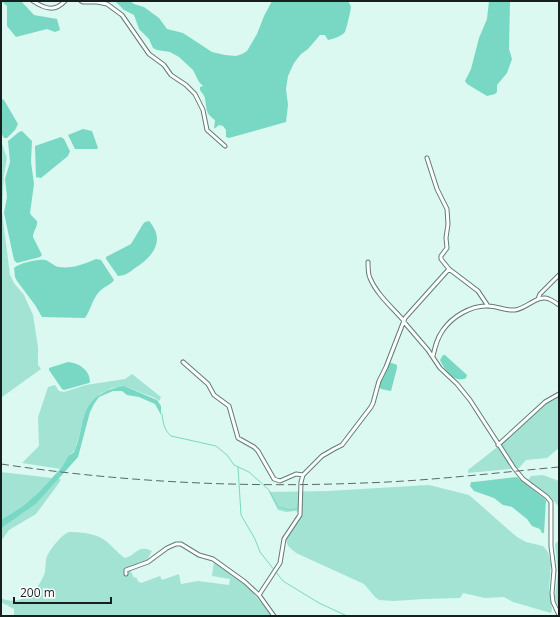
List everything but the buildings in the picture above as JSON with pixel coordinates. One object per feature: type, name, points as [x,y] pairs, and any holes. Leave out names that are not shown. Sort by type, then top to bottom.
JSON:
[{"type":"street","points":[[33,1],[44,7],[52,8],[59,7],[66,1]]},
{"type":"street","points":[[81,1],[107,4],[122,15],[149,54],[164,65],[171,75],[186,84],[195,94],[203,110],[206,130],[225,146]]},
{"type":"street","points":[[427,158],[437,189],[448,209],[446,238],[447,248],[441,256],[442,262],[478,291],[488,306]]},
{"type":"street","points":[[368,262],[370,276],[381,295],[433,356],[441,370],[458,384],[521,477],[552,502],[551,546],[554,570],[552,594],[553,602],[559,615]]},
{"type":"street","points":[[259,595],[280,563],[284,539],[300,516],[301,482],[303,475],[322,456],[334,448],[342,445],[371,406],[379,381],[407,316],[449,269]]},
{"type":"street","points":[[538,299],[540,294],[559,275]]},
{"type":"street","points":[[433,356],[442,332],[455,319],[468,310],[488,306],[515,310],[524,308],[538,299],[548,298],[559,305]]},
{"type":"street","points":[[183,362],[208,384],[214,395],[228,406],[238,438],[256,448],[274,479],[280,481],[296,474],[303,475]]},
{"type":"street","points":[[498,445],[545,402],[559,394]]},
{"type":"street","points":[[126,574],[126,570],[148,562],[167,548],[180,544],[199,555],[213,559],[245,582],[259,595],[274,616]]},
{"type":"shaded area","points":[[1,1],[21,1],[34,15],[57,19],[60,30],[55,32],[47,29],[16,37],[7,26],[7,6]]},
{"type":"shaded area","points":[[115,1],[130,1],[144,7],[159,18],[167,29],[183,33],[212,52],[236,56],[247,51],[257,34],[272,1],[348,1],[351,7],[344,33],[328,40],[325,35],[320,35],[294,63],[288,76],[286,89],[288,105],[286,122],[229,138],[226,137],[226,130],[223,126],[219,125],[214,129],[215,120],[208,113],[204,97],[200,90],[200,87],[203,86],[199,82],[193,70],[179,57],[170,52],[153,48],[149,39],[139,29],[134,15],[124,10]]},
{"type":"shaded area","points":[[489,1],[510,1],[509,49],[512,59],[507,73],[497,85],[497,92],[487,96],[467,84],[465,81],[471,69],[479,38],[487,19]]},
{"type":"shaded area","points":[[2,99],[18,124],[15,130],[7,138],[4,138],[1,133]]},
{"type":"shaded area","points":[[83,129],[92,131],[98,148],[97,149],[75,149],[68,135]]},
{"type":"shaded area","points":[[22,131],[32,141],[31,162],[34,184],[30,213],[37,221],[33,237],[42,255],[40,257],[17,263],[14,260],[4,213],[7,197],[5,179],[10,162],[8,141]]},
{"type":"shaded area","points":[[61,137],[64,139],[70,151],[68,156],[41,178],[36,177],[35,146]]},
{"type":"shaded area","points":[[1,141],[7,158],[4,174],[2,212],[10,275],[14,283],[24,295],[33,315],[38,347],[38,365],[41,369],[2,397],[1,429]]},
{"type":"shaded area","points":[[149,221],[157,235],[155,248],[147,259],[141,264],[127,274],[118,276],[106,257],[131,244],[143,224]]},
{"type":"shaded area","points":[[96,259],[101,260],[114,280],[97,295],[85,318],[42,317],[15,277],[14,268],[20,264],[38,260],[45,260],[57,266],[73,267]]},
{"type":"shaded area","points":[[443,355],[445,355],[467,375],[466,378],[454,378],[447,372],[440,360]]},
{"type":"shaded area","points":[[68,362],[83,368],[90,378],[90,382],[64,390],[62,389],[49,368]]},
{"type":"shaded area","points":[[390,363],[397,365],[391,391],[381,389],[379,386]]},
{"type":"shaded area","points":[[132,374],[161,397],[159,401],[124,386],[112,388],[100,394],[84,417],[75,450],[68,456],[61,469],[22,463],[39,446],[38,417],[48,387],[55,385],[59,391],[64,392],[86,385],[125,379]]},
{"type":"shaded area","points":[[124,386],[157,400],[161,406],[161,415],[155,404],[139,397],[127,395],[122,391],[113,391],[99,397],[90,412],[78,457],[36,504],[1,528],[1,520],[23,506],[39,492],[62,467],[68,456],[74,452],[86,411],[95,398],[113,388]]},
{"type":"shaded area","points":[[559,396],[559,448],[547,458],[526,460],[519,468],[468,473],[468,470],[505,441],[553,398]]},
{"type":"shaded area","points":[[1,472],[52,478],[23,506],[1,520]]},
{"type":"shaded area","points":[[543,475],[559,481],[559,507],[553,500],[528,480],[531,476]]},
{"type":"shaded area","points":[[517,477],[546,500],[544,533],[542,533],[540,529],[532,526],[527,519],[512,507],[503,505],[494,498],[474,491],[470,486],[471,482]]},
{"type":"shaded area","points":[[58,479],[61,479],[36,514],[9,530],[1,541],[1,527],[36,504]]},
{"type":"shaded area","points":[[429,485],[469,495],[517,537],[526,542],[543,546],[548,552],[551,564],[549,589],[552,609],[551,613],[513,602],[504,597],[485,598],[463,593],[460,598],[394,601],[379,600],[364,584],[296,553],[288,546],[286,540],[301,515],[296,511],[286,512],[278,510],[269,492],[328,491]]},
{"type":"shaded area","points":[[69,532],[95,535],[106,541],[125,558],[143,549],[152,551],[147,560],[129,567],[134,578],[136,577],[141,583],[160,576],[162,580],[179,574],[181,584],[198,581],[229,585],[230,579],[212,576],[214,561],[250,589],[272,616],[14,616],[14,609],[1,602],[1,598],[15,601],[32,592],[37,587],[44,575],[46,560],[52,548],[66,533]]},
{"type":"shaded area","points":[[558,541],[559,610],[555,597],[558,573],[555,544]]},
{"type":"waterway","points":[[162,414],[165,429],[171,436],[216,446],[227,455],[234,465],[249,472],[269,490],[278,507],[289,510],[299,508]]},
{"type":"waterway","points":[[238,467],[241,515],[255,539],[260,552],[283,581],[319,603],[347,616]]},
{"type":"railway","points":[[1,464],[136,479],[272,485],[363,483],[412,480],[559,467]]}]
